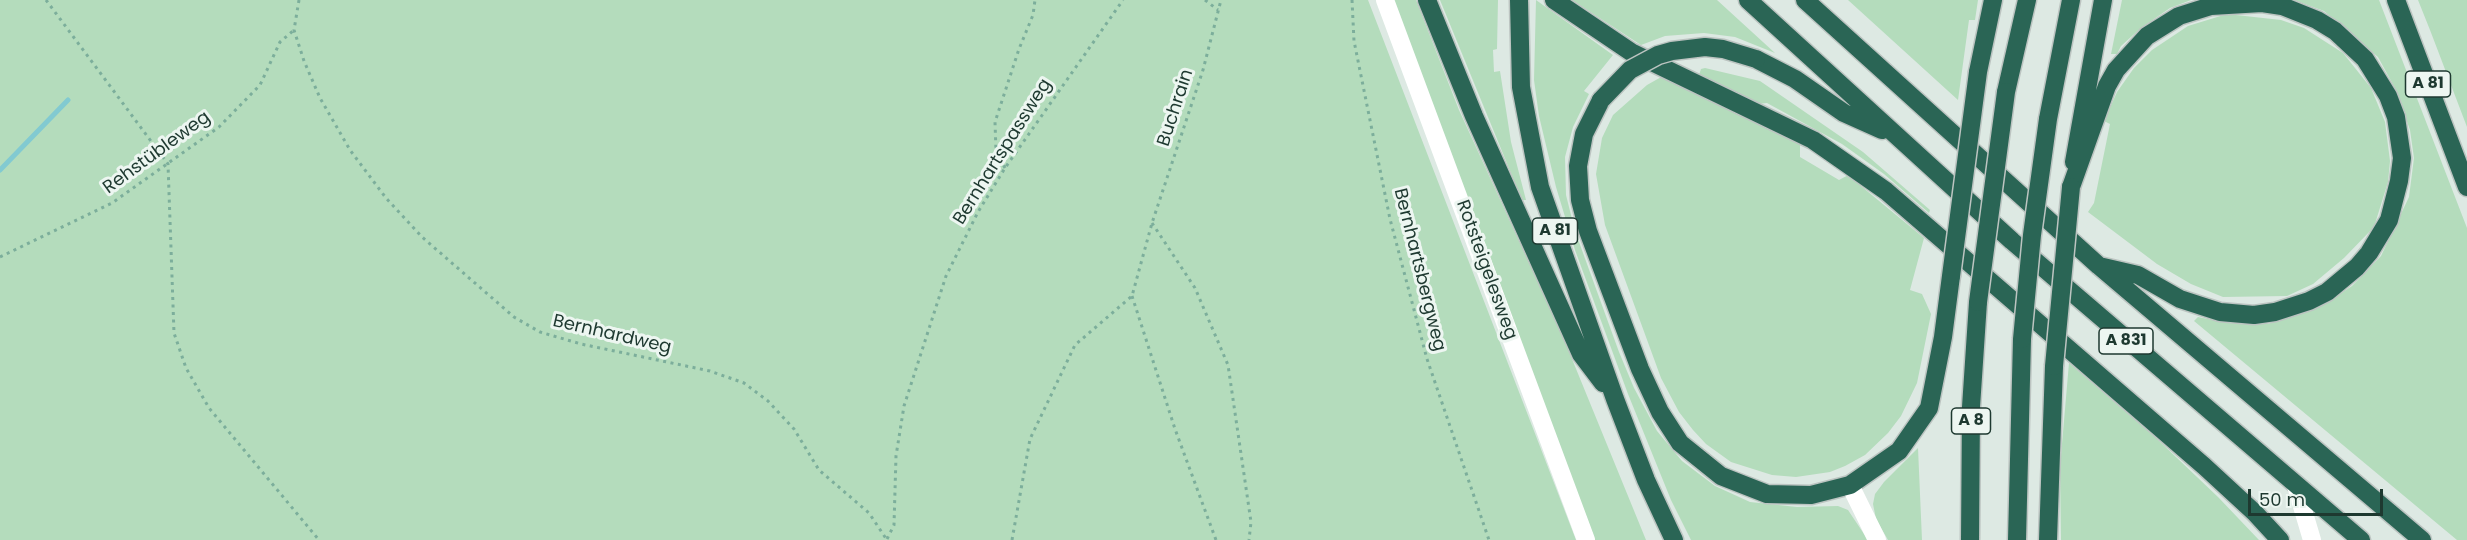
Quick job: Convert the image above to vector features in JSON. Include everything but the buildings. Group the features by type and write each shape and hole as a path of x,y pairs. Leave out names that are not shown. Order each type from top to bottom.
{"highway":[{"path":"1427,0 1461,86 1581,354 1616,399"},
{"name":"A 81","path":"1519,0 1519,57 1525,119 1540,187 1646,480 1674,540"},
{"path":"1554,0 1631,52 1813,140 1886,191 2204,466 2255,513 2280,540"},
{"name":"A 831","path":"1748,0 1895,136 2077,298 2361,540"},
{"name":"A 831","path":"1805,0 1822,9 2099,266 2422,540"},
{"path":"1895,136 1844,113 1796,79 1756,59 1737,52 1705,47 1665,53 1630,70 1601,100 1589,119 1578,166 1580,200 1592,240 1640,369 1660,412 1680,443 1721,476 1767,494 1811,495 1850,485 1899,451 1929,408 1943,337 1978,72 1993,0"},
{"name":"A 8","path":"1970,540 1971,407 1978,302 2006,92 2027,0"},
{"path":"2017,540 2022,339 2032,235 2049,119 2071,0"},
{"path":"2048,540 2054,366 2071,187 2084,138 2103,0"},
{"name":"A 81","path":"2396,0 2467,187"},
{"path":"2084,138 2111,78 2130,52 2147,36 2193,10 2229,3 2262,3 2282,6 2318,20 2335,31 2365,59 2388,96 2400,138 2402,158 2395,203 2389,219 2369,253 2327,292 2293,307 2254,315 2210,310 2180,299 2138,275 2099,266"}],"lane":[{"name":"Rotsteigelesweg","path":"1385,0 1586,540"},
{"path":"1850,485 1877,540"},
{"path":"2296,486 2312,540"}],"path":[{"path":"46,0 168,164 174,333 186,368 209,408 319,540"},
{"name":"Bernhardweg","path":"299,0 294,30 320,98 350,150 386,198 422,237 514,317 540,332 581,344 710,371 744,383 768,401 794,429 819,470 868,513 887,540"},
{"path":"1005,168 996,151 995,122 1019,49 1033,15 1035,0"},
{"name":"Bernhartspassweg","path":"887,540 894,525 899,436 915,366 946,276 978,212 1005,168 1123,0"},
{"path":"1205,0 1218,10"},
{"name":"Buchrain","path":"1132,296 1152,223 1203,70 1221,0"},
{"name":"Bernhartsbergweg","path":"1352,0 1354,41 1390,219 1427,359 1489,540"},
{"name":"Rehstübleweg","path":"0,257 112,203 219,127 260,85 280,42 294,30"},
{"path":"1152,223 1195,288 1227,365 1251,522 1249,540"},
{"path":"1012,540 1030,439 1075,345 1132,296 1175,429 1216,540"}],"green space":[{"path":"0,0 1368,0 1576,540 0,540"},
{"path":"1392,0 1416,0 1459,110 1563,337 1646,540 1595,540"},
{"path":"1440,0 1498,0 1497,49 1493,50 1494,72 1500,71 1511,142 1526,200 1522,200"},
{"path":"1536,0 1613,55 1584,91 1589,94 1573,127 1565,157 1566,195 1575,231 1619,352 1634,388 1657,431 1682,461 1715,486 1750,502 1797,507 1838,506 1848,510 1868,540 1691,540 1671,500 1628,394 1575,250 1556,187 1539,116 1534,80"},
{"path":"1572,0 1717,0 1775,53 1735,37 1704,33 1665,36 1641,45"},
{"path":"1848,0 1978,0 1975,20 1969,20 1958,100"},
{"path":"2122,0 2191,0 2170,8 2141,28 2121,46 2117,54 2111,54"},
{"path":"2294,0 2379,0 2467,228 2467,540 2457,540 2194,321 2198,317 2228,323 2268,324 2326,303 2352,286 2381,256 2409,197 2414,158 2410,130 2396,90 2378,57 2324,11"},
{"path":"2418,0 2467,0 2467,127 2430,30"},
{"path":"2227,14 2281,20 2304,28 2343,53 2371,88 2385,122 2390,161 2388,182 2374,227 2344,258 2313,284 2287,296 2223,297 2191,284 2157,264 2088,212 2094,203 2110,124 2104,121 2117,92 2134,68 2152,50 2188,26"},
{"path":"1701,69 1760,81 1863,152 1930,210 1929,213 1884,174 1842,144 1767,103 1757,104 1698,78"},
{"path":"1663,76 1800,142 1800,157 1839,180 1852,173 1864,182 1861,186 1924,238 1910,290 1922,294 1931,314 1917,383 1901,416 1888,433 1865,455 1845,466 1830,472 1796,477 1772,475 1731,462 1706,444 1693,430 1679,412 1661,378 1605,225 1596,174 1602,138 1613,115 1647,85"},
{"path":"2069,363 2156,438 2259,540 2061,540 2060,467"},
{"path":"1918,448 1922,540 1888,540 1876,519 1873,504 1875,494"}],"waterway":[{"path":"0,170 68,100"}]}
